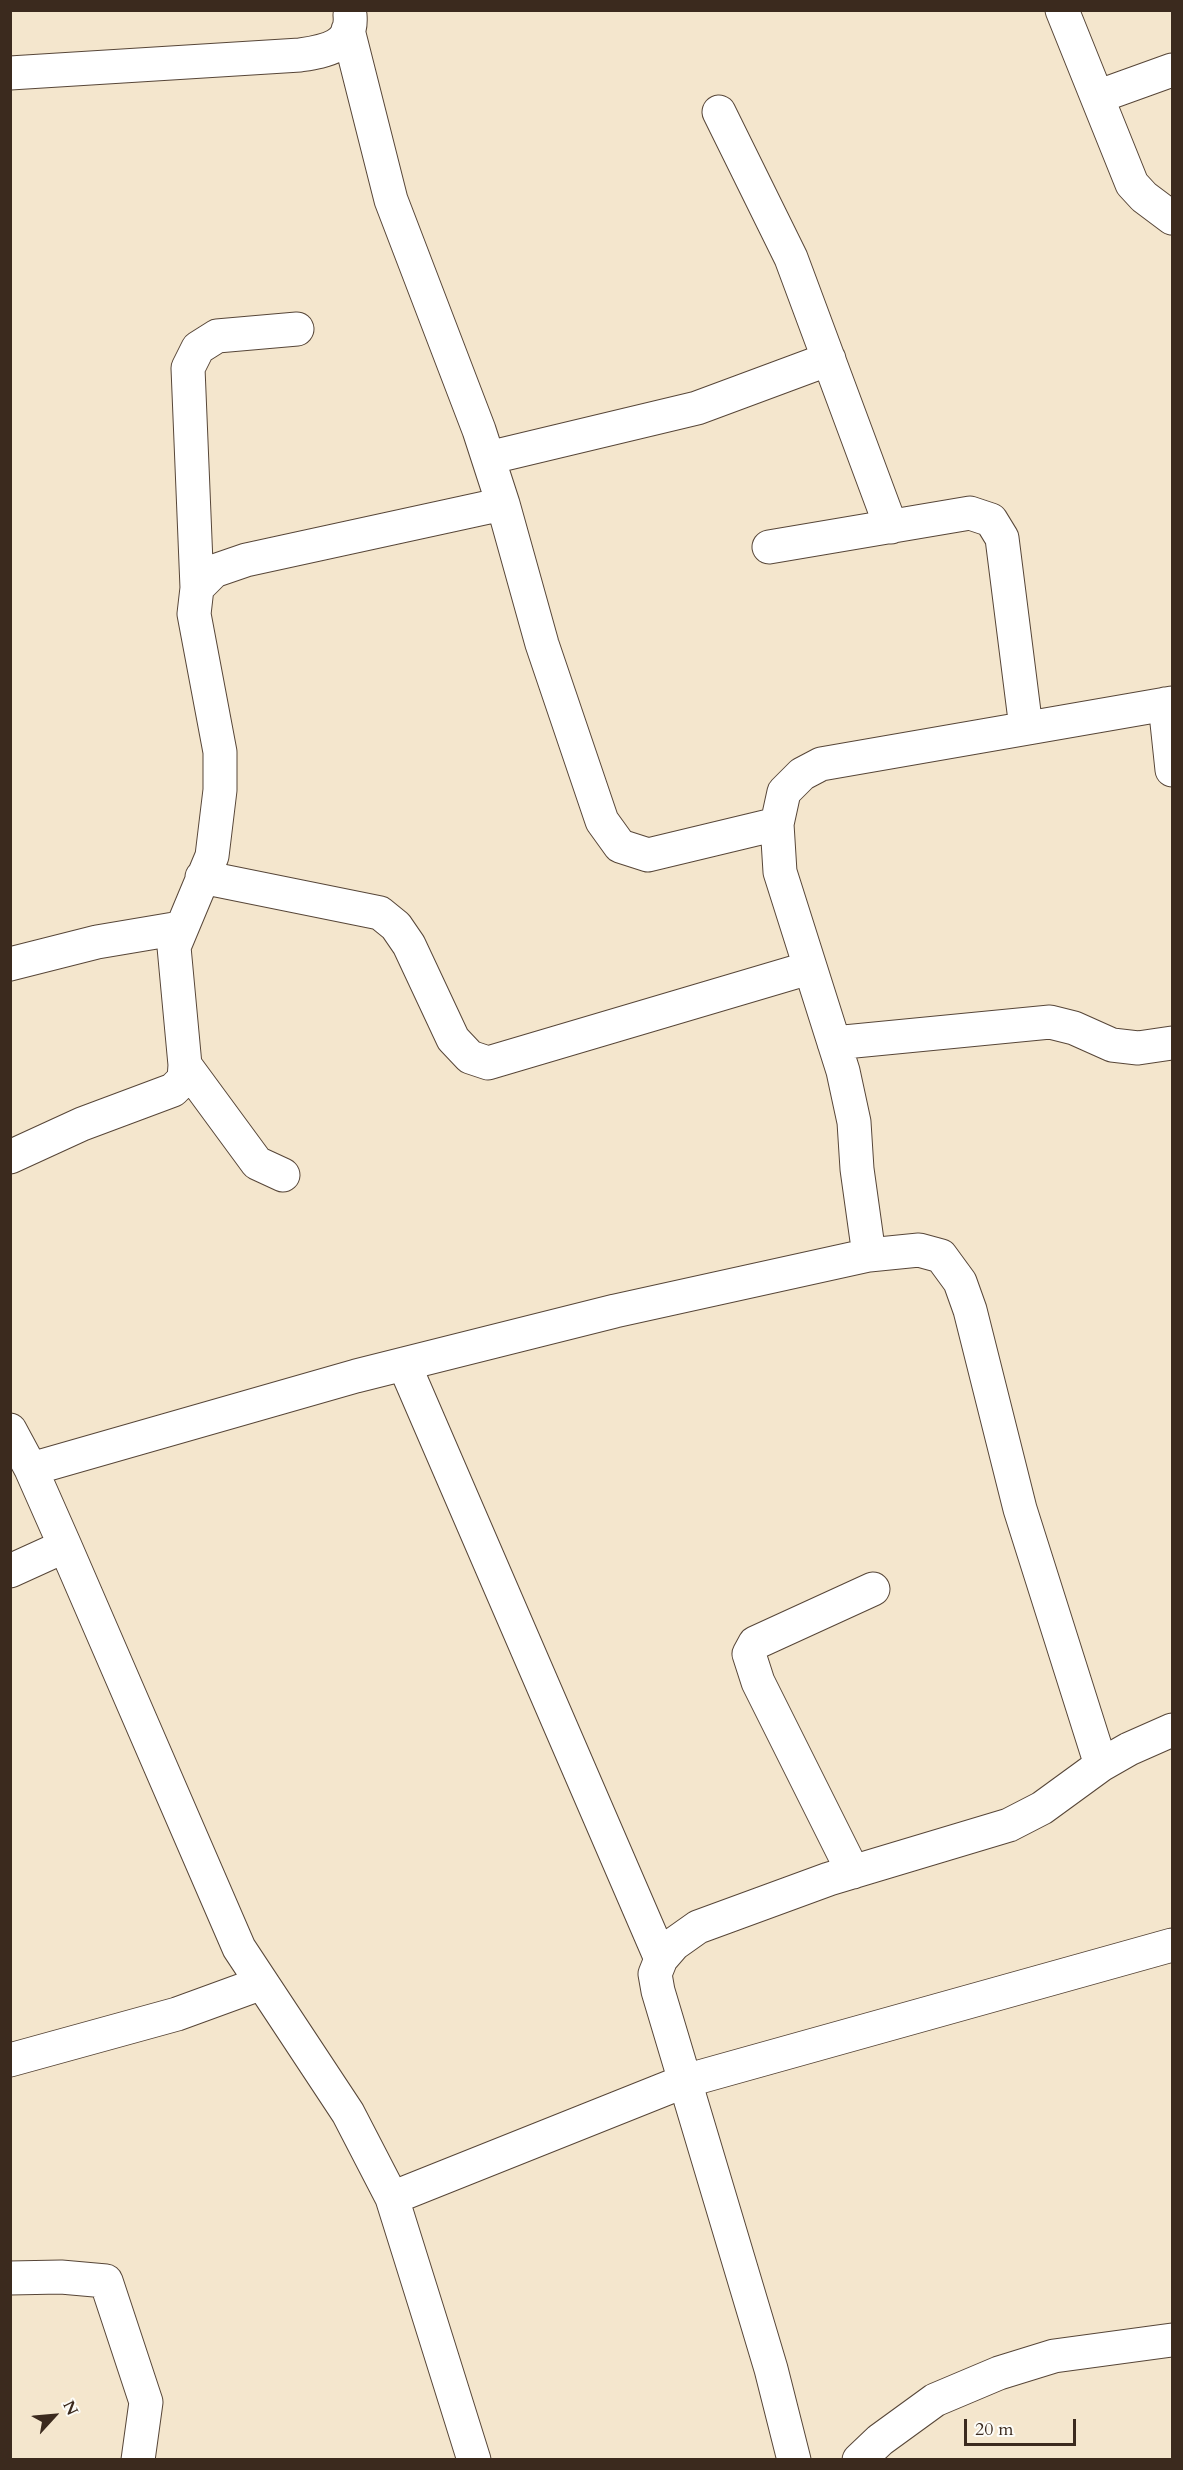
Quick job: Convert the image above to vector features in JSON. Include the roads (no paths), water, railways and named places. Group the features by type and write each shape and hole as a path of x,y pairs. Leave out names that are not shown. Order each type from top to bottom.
{"street":[{"path":"1062,10 1132,184 1144,197 1173,218"},
{"path":"10,73 300,55 329,50 344,38 349,20"},
{"path":"349,20 392,200 488,458 542,644 602,821 620,846 648,855 777,824"},
{"path":"1097,96 1173,70"},
{"path":"719,112 790,258 891,527"},
{"path":"10,1156 82,1124 174,1090 184,1079 185,1065 174,947 212,856 220,790 220,752 194,614 197,588 188,368 198,348 218,336 297,329"},
{"path":"488,458 697,408 829,359"},
{"path":"197,588 214,571 246,560 503,504"},
{"path":"769,548 970,513 991,520 1002,538 1026,728"},
{"path":"868,1255 856,1169 854,1122 834,1043 780,872 777,824 784,792 802,774 821,764 1169,703 1173,770"},
{"path":"202,877 380,913 396,926 409,945 453,1040 470,1057 488,1063 809,968"},
{"path":"10,964 97,942 180,928"},
{"path":"834,1043 1050,1022 1074,1028 1112,1045 1138,1048 1173,1043"},
{"path":"185,1065 257,1163 283,1175"},
{"path":"31,1469 404,1364 615,1311 868,1255 919,1250 941,1256 960,1282 970,1310 1020,1509 1101,1765"},
{"path":"404,1364 662,1959"},
{"path":"10,1430 31,1469 239,1948 348,2113 392,2198 474,2460"},
{"path":"10,1571 65,1546"},
{"path":"853,1872 758,1682 749,1654 755,1643 873,1588"},
{"path":"794,2460 771,2369 658,1991 655,1974 662,1959 674,1944 698,1927 853,1872 1009,1825 1042,1808 1101,1765 1129,1749 1173,1730"},
{"path":"392,2198 684,2081 1173,1946"},
{"path":"10,2060 177,2014 262,1983"},
{"path":"10,2278 61,2277 106,2281 146,2402 138,2460"},
{"path":"859,2460 880,2440 935,2400 999,2373 1054,2356 1173,2340"}]}
